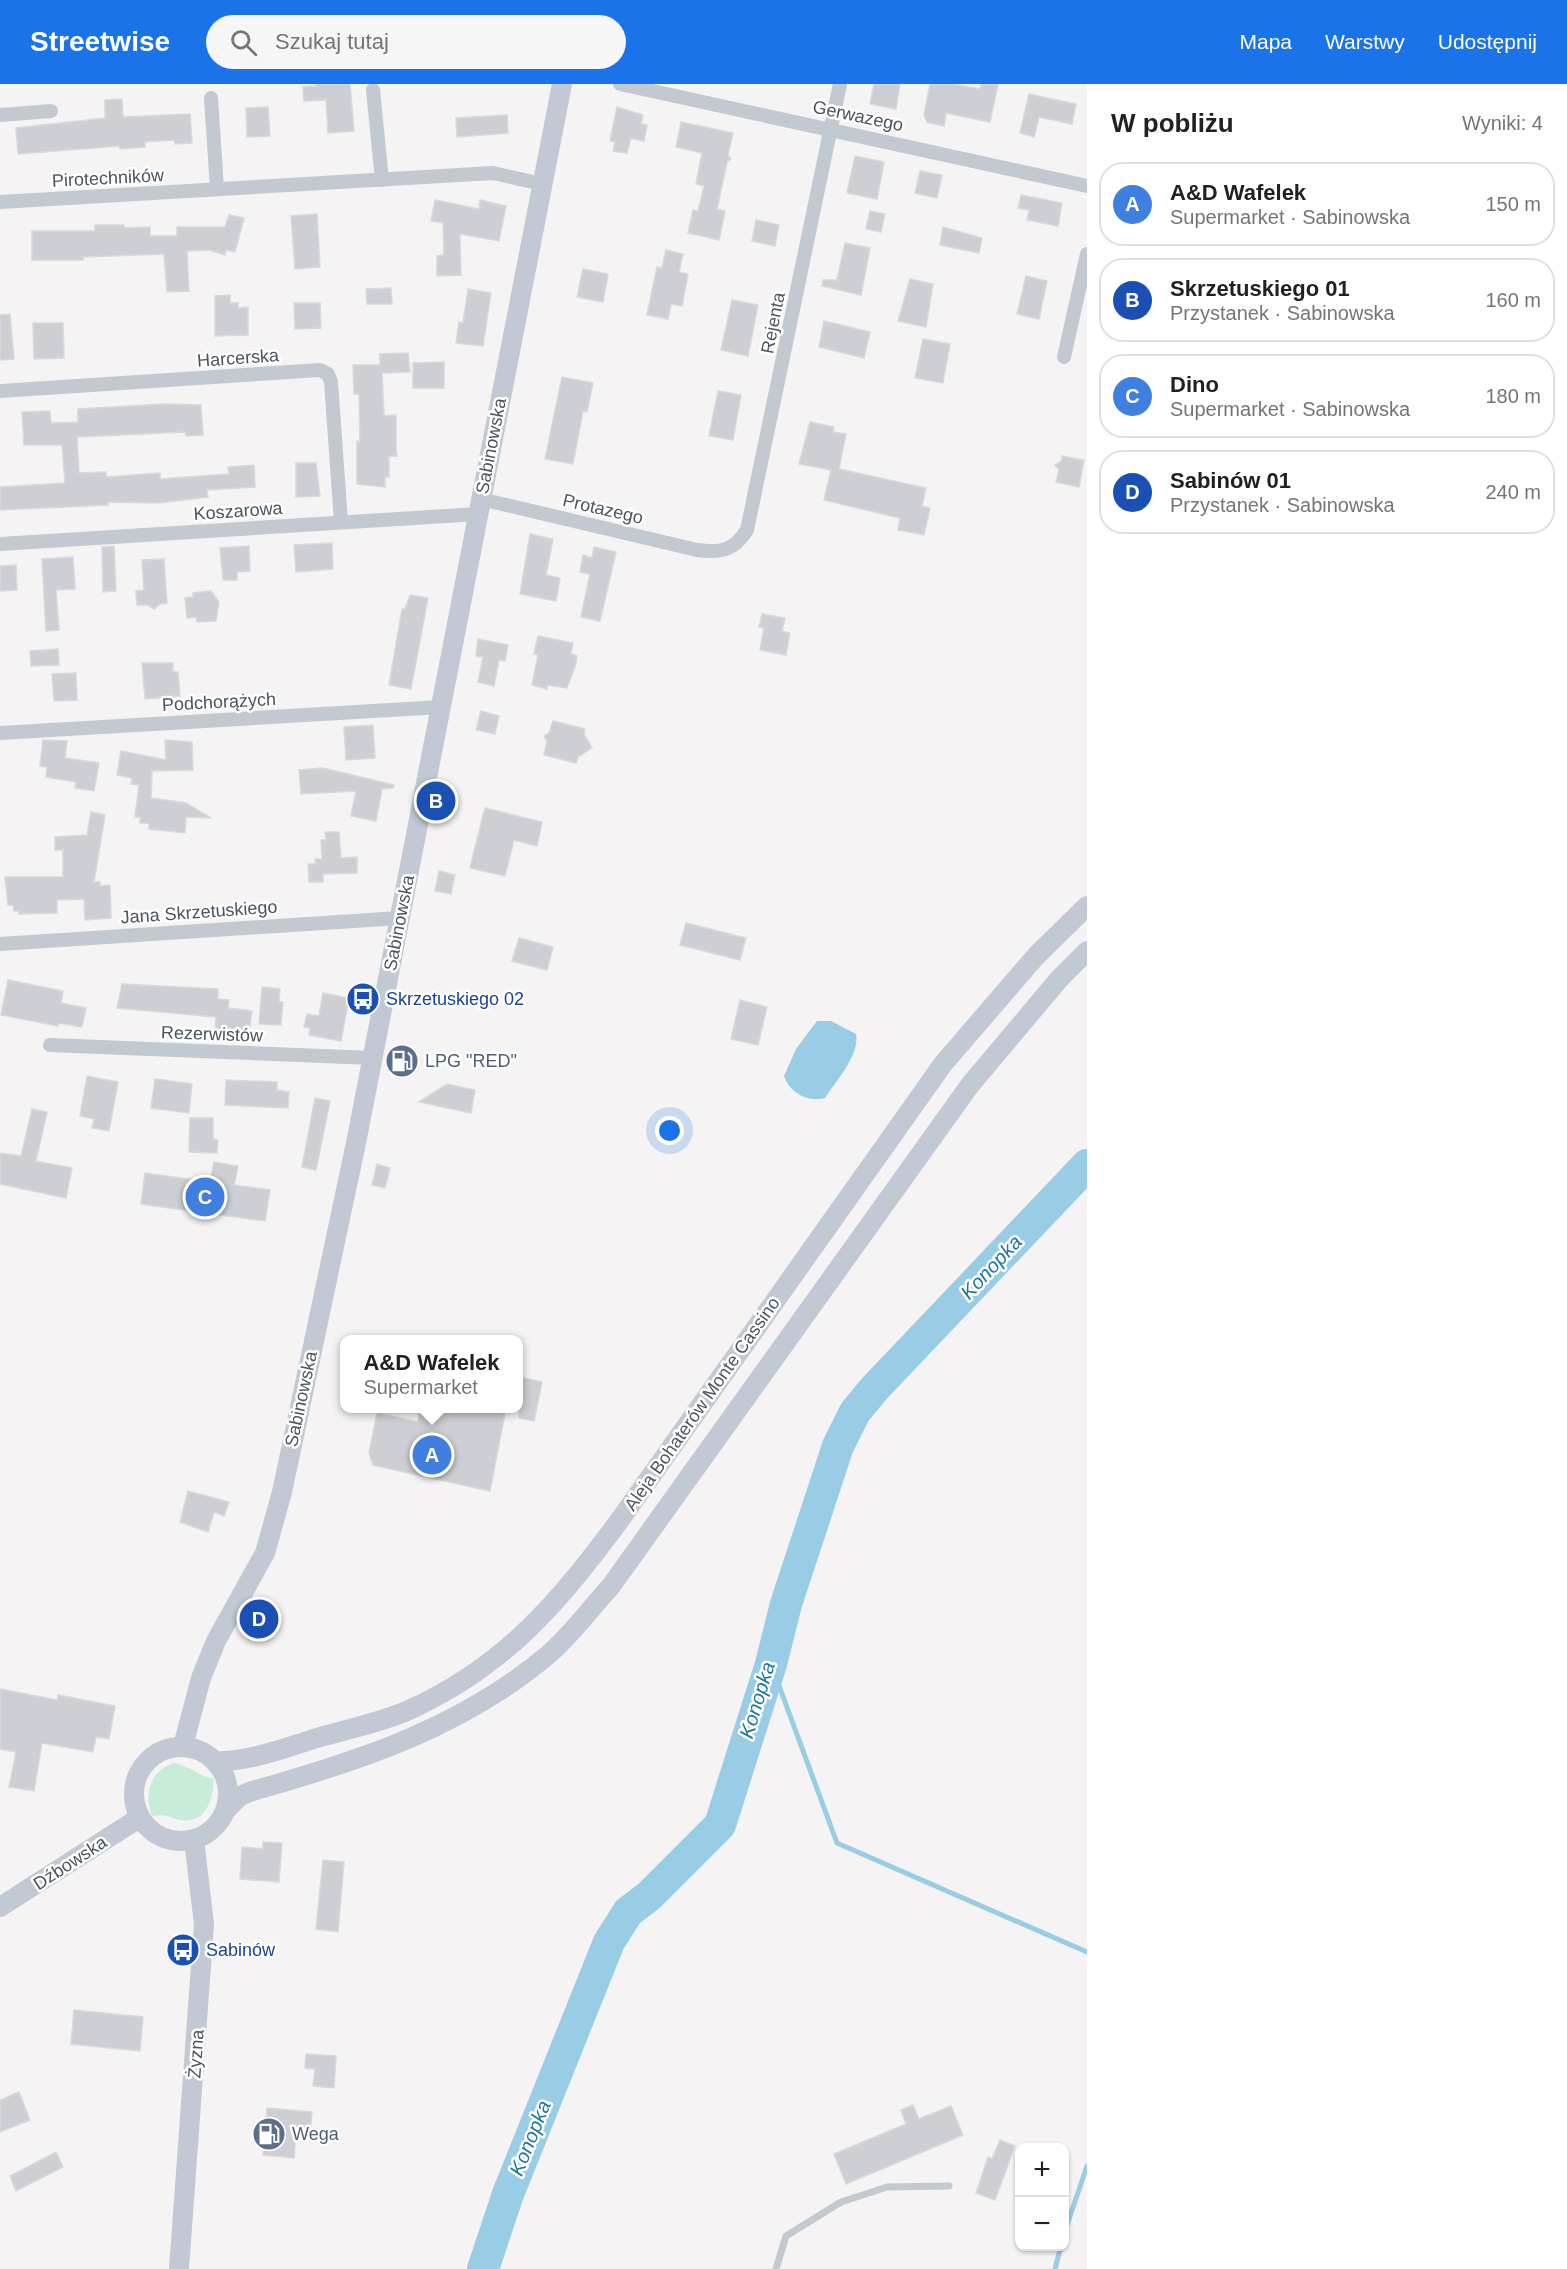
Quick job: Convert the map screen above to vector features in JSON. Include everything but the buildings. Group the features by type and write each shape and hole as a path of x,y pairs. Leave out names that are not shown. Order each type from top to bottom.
{"main road":[{"name":"Sabinowska","path":"183,1746 201,1678 216,1641 252,1578 268,1543 282,1492 400,918 562,84"},
{"name":"Aleja Bohaterów Monte Cassino","path":"215,1761 226,1762 285,1747 407,1711 488,1665 520,1640 572,1584 622,1517 943,1064 1036,956 1087,906"},
{"name":"Aleja Bohaterów Monte Cassino","path":"226,1810 240,1796 252,1791 363,1758 418,1737 461,1716 505,1689 552,1652 611,1586 969,1085 1060,978 1087,951"},
{"path":"183,1746 206,1754 215,1761 227,1784 226,1810 218,1823 208,1833 194,1840 178,1842 163,1838 149,1830 139,1818 134,1804 133,1789 140,1769 155,1753 183,1746"},
{"name":"Dźbowska","path":"0,1907 139,1818"},
{"name":"Żyzna","path":"179,2269 204,1924 194,1840"}],"street":[{"name":"Gerwazego","path":"620,84 1087,186"},
{"name":"Rejenta","path":"718,553 732,548 747,530 840,84"},
{"path":"374,90 382,180"},
{"path":"211,98 217,189"},
{"path":"0,115 51,111"},
{"name":"Pirotechników","path":"0,202 493,173 542,184"},
{"path":"1064,357 1087,254"},
{"name":"Harcerska","path":"0,390 320,370 328,374 331,382 336,482 341,522"},
{"name":"Protazego","path":"480,506 718,553"},
{"name":"Koszarowa","path":"0,544 341,522 480,506"},
{"name":"Podchorążych","path":"0,733 441,707"},
{"name":"Jana Skrzetuskiego","path":"0,944 400,918"},
{"name":"Rezerwistów","path":"50,1045 372,1058"}],"lane":[{"path":"776,2269 786,2236 841,2202 887,2187 949,2186"}],"green space":[{"path":"174,1763 214,1779 210,1802 196,1819 180,1820 152,1816 149,1800 151,1784 159,1772"}],"water":[{"path":"817,1021 831,1021 856,1034 856,1042 851,1059 825,1098 812,1099 800,1095 790,1087 784,1076 796,1049"}],"waterway":[{"name":"Konopka","path":"483,2269 508,2194 609,1942 628,1912 649,1896 720,1825 771,1664 786,1604 838,1446 855,1412 874,1389 1087,1165"},
{"path":"771,1664 837,1843 1087,1952"},
{"path":"1069,2219 1087,2166"},
{"path":"1055,2269 1060,2251"}],"place":[{"name":"Skrzetuskiego 01","path":"436,801"},
{"name":"Skrzetuskiego 02","path":"363,999"},
{"name":"LPG \"RED\"","path":"402,1061"},
{"name":"Dino","path":"205,1197"},
{"name":"A&D Wafelek","path":"432,1455"},
{"name":"Sabinów 01","path":"259,1619"},
{"name":"Sabinów","path":"183,1950"},
{"name":"Wega","path":"269,2134"}]}
